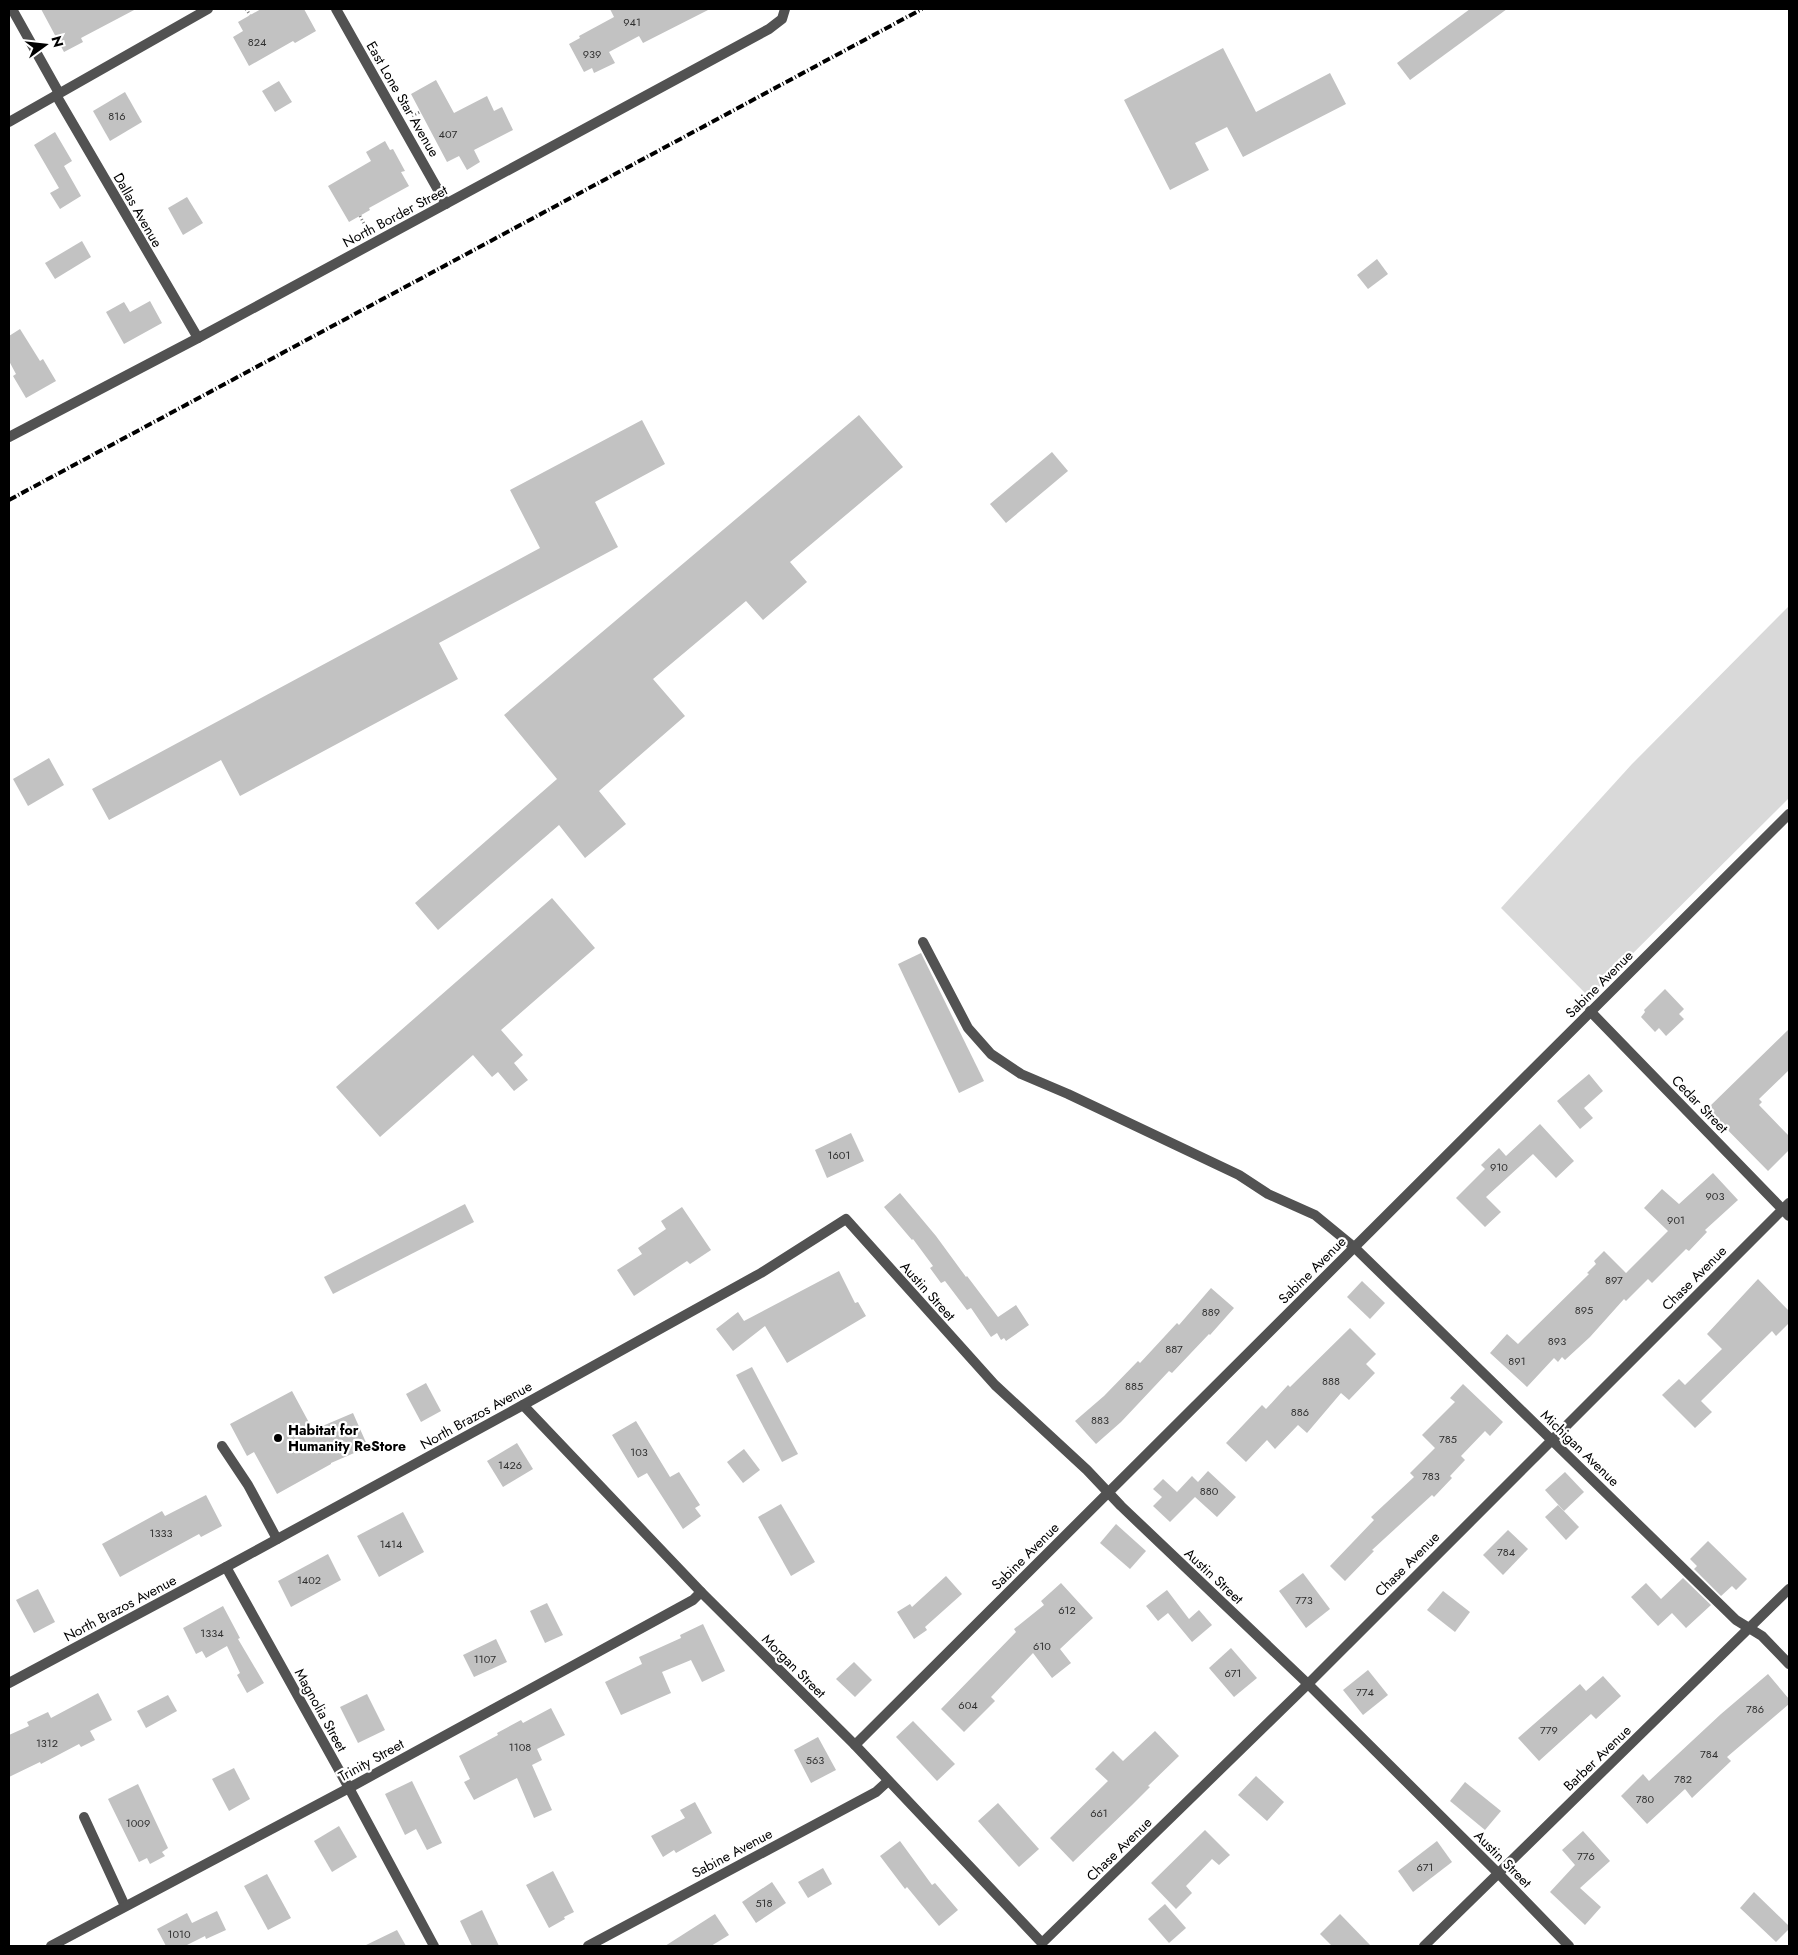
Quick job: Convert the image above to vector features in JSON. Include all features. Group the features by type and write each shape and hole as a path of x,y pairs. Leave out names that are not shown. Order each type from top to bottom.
{"street":[{"name":"Dallas Avenue","path":"12,9 58,94 198,338"},
{"path":"9,122 208,9"},
{"name":"East Lone Star Avenue","path":"336,9 446,204"},
{"name":"North Border Street","path":"9,437 198,338 769,28 782,19 785,9"},
{"name":"Sabine Avenue","path":"855,1746 1789,814"},
{"name":"Michigan Avenue","path":"923,942 968,1028 990,1054 1021,1074 1238,1175 1268,1194 1315,1216 1354,1247 1736,1620 1762,1636 1789,1664"},
{"name":"Cedar Street","path":"1590,1011 1787,1209"},
{"name":"Chase Avenue","path":"1043,1945 1308,1684 1551,1439 1787,1209"},
{"name":"North Brazos Avenue","path":"9,1683 523,1405 761,1273 846,1219"},
{"name":"Austin Street","path":"846,1219 995,1385 1308,1684 1569,1946"},
{"name":"Morgan Street","path":"523,1405 701,1592 855,1746 1043,1945"},
{"path":"222,1446 248,1485 277,1539"},
{"name":"Magnolia Street","path":"226,1567 349,1788 434,1946"},
{"name":"Barber Avenue","path":"1424,1946 1789,1588"},
{"name":"Trinity Street","path":"51,1946 349,1788 693,1600 701,1592"},
{"name":"Sabine Avenue","path":"588,1946 876,1792 888,1781"},
{"path":"84,1817 125,1906"}],"path":[{"path":"246,9 250,15"}],"shaded area":[{"path":"1789,606 1789,798 1589,997 1501,908 1632,764"}],"building":[{"path":"41,9 136,9 81,38 83,42 64,52"},
{"path":"261,9 304,9 316,31 295,43 293,41 249,66 233,37 243,31 238,22"},
{"path":"610,9 710,9 643,43 639,36 609,52 615,63 594,73 592,68 584,72 569,44 580,38 579,36 614,17"},
{"path":"1470,9 1507,9 1410,80 1397,63"},
{"path":"1223,48 1256,112 1330,73 1346,104 1243,157 1227,127 1195,143 1209,170 1170,190 1124,100"},
{"path":"436,80 454,113 487,96 494,111 502,107 513,130 474,150 480,162 467,170 459,156 447,162 411,94"},
{"path":"279,81 292,102 275,112 262,91"},
{"path":"125,92 142,122 110,141 93,111"},
{"path":"55,132 72,161 64,166 81,196 60,209 50,193 59,188 34,145"},
{"path":"385,141 390,150 393,149 405,171 401,172 409,186 369,208 370,210 349,222 328,186 371,161 366,152"},
{"path":"187,197 203,223 183,235 168,208"},
{"path":"82,241 91,257 55,279 45,263"},
{"path":"1377,259 1388,274 1368,289 1357,275"},
{"path":"150,301 162,323 124,344 106,312 124,302 130,312"},
{"path":"20,329 40,361 43,359 56,381 26,398 13,376 16,374 9,361 9,336"},
{"path":"859,415 903,467 790,562 807,582 763,620 746,601 653,679 685,716 599,791 626,824 585,858 559,825 438,930 415,903 557,779 504,715"},
{"path":"642,420 665,464 595,502 618,547 439,643 458,679 240,796 221,760 109,820 92,789 540,548 510,490"},
{"path":"1052,452 1068,471 1006,523 990,504"},
{"path":"49,758 64,785 28,806 13,779"},
{"path":"552,898 595,948 501,1030 523,1055 514,1063 528,1080 514,1091 498,1072 492,1077 473,1055 380,1137 336,1087"},
{"path":"921,953 984,1081 959,1093 898,964"},
{"path":"1665,989 1684,1009 1679,1014 1684,1019 1666,1036 1659,1028 1655,1032 1641,1017 1645,1012 1644,1010"},
{"path":"1789,1029 1789,1070 1759,1099 1762,1102 1759,1105 1789,1136 1789,1150 1768,1171 1707,1109"},
{"path":"1589,1074 1603,1091 1584,1108 1593,1118 1580,1129 1557,1101"},
{"path":"1540,1124 1574,1161 1556,1178 1533,1154 1486,1197 1501,1212 1485,1227 1456,1198 1485,1169 1481,1165 1499,1148 1506,1156"},
{"path":"851,1133 864,1161 827,1178 815,1150"},
{"path":"1713,1173 1738,1200 1705,1230 1707,1232 1689,1251 1686,1249 1652,1283 1648,1279 1626,1301 1624,1299 1590,1337 1565,1360 1562,1357 1558,1362 1554,1358 1527,1387 1490,1353 1507,1334 1518,1344 1589,1274 1587,1273 1596,1264 1594,1261 1604,1251 1626,1273 1668,1231 1644,1208 1662,1189 1679,1204"},
{"path":"900,1193 936,1236 998,1317 1016,1305 1029,1325 1006,1341 1004,1338 1001,1340 997,1333 991,1337 971,1308 967,1310 945,1281 941,1283 930,1268 933,1266 913,1239 884,1207"},
{"path":"465,1204 474,1222 333,1294 324,1277"},
{"path":"682,1207 711,1250 690,1264 687,1261 634,1296 617,1270 642,1254 638,1248 666,1229 661,1221"},
{"path":"839,1271 855,1303 858,1302 866,1316 787,1363 765,1326 733,1351 716,1329 738,1312 744,1321"},
{"path":"1758,1279 1789,1311 1789,1323 1776,1336 1772,1331 1701,1401 1712,1412 1695,1428 1662,1395 1679,1379 1685,1385 1722,1349 1707,1334"},
{"path":"1362,1281 1385,1303 1370,1319 1347,1297"},
{"path":"1211,1288 1234,1308 1172,1373 1169,1371 1121,1422 1096,1444 1075,1421 1104,1396 1138,1361 1140,1363 1177,1323 1179,1325"},
{"path":"1350,1328 1376,1354 1366,1364 1375,1373 1349,1400 1341,1393 1307,1433 1298,1425 1275,1449 1267,1440 1246,1462 1226,1443 1262,1405 1266,1409 1288,1385 1290,1387"},
{"path":"752,1367 798,1454 782,1462 736,1375"},
{"path":"426,1383 441,1411 421,1422 406,1394"},
{"path":"1463,1384 1503,1422 1490,1436 1485,1431 1461,1456 1465,1460 1450,1476 1452,1478 1434,1497 1432,1495 1372,1550 1374,1551 1345,1581 1330,1566 1374,1520 1371,1517 1414,1477 1410,1473 1435,1448 1422,1435 1455,1402 1450,1398"},
{"name":"Habitat for Humanity ReStore","path":"292,1391 313,1430 353,1413 368,1447 331,1463 277,1494 254,1452 247,1456 230,1424"},
{"path":"636,1421 670,1477 679,1472 700,1505 695,1508 701,1516 683,1529 647,1473 638,1478 612,1435"},
{"path":"517,1443 533,1469 503,1487 487,1461"},
{"path":"744,1449 760,1470 743,1483 727,1462"},
{"path":"1208,1471 1236,1497 1217,1517 1195,1497 1170,1522 1153,1506 1162,1497 1153,1489 1163,1479 1177,1492 1192,1476 1198,1482"},
{"path":"1565,1472 1584,1492 1564,1511 1545,1490"},
{"path":"206,1495 222,1526 201,1537 199,1534 120,1577 102,1544 162,1511 165,1516"},
{"path":"781,1504 815,1562 791,1576 758,1517"},
{"path":"1558,1505 1579,1527 1566,1540 1545,1517"},
{"path":"403,1512 424,1552 379,1577 357,1536"},
{"path":"1116,1524 1146,1551 1130,1569 1100,1543"},
{"path":"1508,1530 1528,1549 1503,1575 1483,1555"},
{"path":"1708,1541 1747,1579 1736,1590 1732,1586 1721,1596 1694,1569 1697,1566 1690,1559"},
{"path":"328,1554 341,1580 291,1607 278,1581"},
{"path":"1303,1573 1330,1609 1306,1628 1279,1591"},
{"path":"946,1576 962,1594 925,1627 927,1630 914,1639 897,1612 910,1604 912,1607"},
{"path":"1683,1578 1711,1605 1686,1628 1672,1613 1658,1626 1631,1597 1646,1583 1661,1599"},
{"path":"1061,1583 1093,1618 1060,1649 1071,1663 1052,1678 1033,1653 991,1697 995,1701 964,1732 941,1709 1016,1632 1014,1629 1044,1605 1041,1601"},
{"path":"38,1589 55,1622 34,1633 16,1600"},
{"path":"1167,1590 1189,1619 1199,1610 1212,1625 1192,1642 1168,1613 1158,1621 1146,1606"},
{"path":"1443,1591 1470,1612 1455,1632 1427,1610"},
{"path":"547,1603 563,1635 545,1643 530,1611"},
{"path":"223,1606 240,1638 238,1639 264,1683 247,1693 237,1675 240,1673 227,1646 206,1658 202,1651 196,1654 183,1628"},
{"path":"703,1624 725,1671 702,1682 691,1660 662,1672 671,1693 621,1715 605,1682 642,1664 639,1657 681,1638 680,1635"},
{"path":"496,1639 507,1662 474,1677 463,1655"},
{"path":"1231,1648 1257,1678 1234,1697 1209,1668"},
{"path":"854,1662 872,1680 855,1697 836,1679"},
{"path":"1368,1670 1388,1695 1363,1715 1343,1690"},
{"path":"1768,1674 1789,1699 1789,1704 1727,1757 1731,1761 1692,1798 1685,1789 1647,1824 1621,1796 1643,1774 1649,1781 1721,1714"},
{"path":"1603,1676 1621,1696 1596,1719 1591,1714 1539,1761 1518,1738 1580,1684 1586,1691"},
{"path":"98,1693 112,1720 90,1731 95,1740 81,1747 79,1744 41,1764 40,1762 9,1777 9,1735 29,1726 27,1722 48,1712 51,1718"},
{"path":"367,1694 385,1730 358,1743 340,1707"},
{"path":"168,1695 177,1711 146,1728 137,1711"},
{"path":"551,1708 565,1735 537,1749 542,1760 532,1765 552,1810 534,1818 517,1778 474,1800 464,1782 470,1779 459,1756 521,1720 523,1723"},
{"path":"913,1721 955,1764 937,1781 896,1737"},
{"path":"1155,1731 1179,1756 1073,1862 1050,1838 1108,1781 1095,1769 1113,1751 1123,1761"},
{"path":"818,1737 836,1770 811,1783 794,1750"},
{"path":"234,1768 250,1799 229,1811 212,1779"},
{"path":"1256,1776 1284,1802 1267,1821 1238,1795"},
{"path":"412,1781 442,1843 427,1850 416,1829 405,1835 385,1794"},
{"path":"1465,1782 1501,1811 1485,1830 1450,1801"},
{"path":"138,1784 168,1848 162,1852 165,1856 150,1864 147,1858 139,1862 108,1799"},
{"path":"695,1802 712,1833 676,1853 674,1850 663,1857 651,1836 685,1818 680,1810"},
{"path":"998,1803 1039,1849 1019,1867 978,1821"},
{"path":"339,1826 357,1857 332,1872 314,1841"},
{"path":"1205,1830 1230,1855 1219,1865 1212,1859 1186,1886 1192,1893 1176,1909 1151,1883"},
{"path":"1583,1831 1610,1861 1580,1888 1601,1907 1585,1925 1550,1892 1575,1865 1562,1850"},
{"path":"900,1841 932,1885 935,1883 958,1910 939,1926 907,1887 905,1889 880,1856"},
{"path":"1437,1841 1452,1862 1413,1892 1398,1871"},
{"path":"823,1868 832,1884 808,1898 798,1882"},
{"path":"553,1871 574,1912 549,1928 526,1885"},
{"path":"267,1874 291,1918 268,1930 244,1886"},
{"path":"772,1882 786,1903 756,1923 742,1902"},
{"path":"1754,1892 1789,1926 1789,1929 1776,1942 1740,1908"},
{"path":"1165,1904 1186,1928 1169,1943 1148,1919"},
{"path":"482,1910 499,1946 472,1946 460,1921"},
{"path":"217,1911 226,1930 206,1939 205,1936 185,1946 166,1946 157,1929 187,1913 192,1923"},
{"path":"715,1914 729,1935 711,1946 665,1946"},
{"path":"1340,1914 1371,1946 1332,1946 1320,1934"},
{"path":"397,1930 406,1946 364,1946"}],"railway":[{"path":"9,500 922,9"}],"place":[{"name":"Habitat for Humanity ReStore","path":"278,1438"}]}
